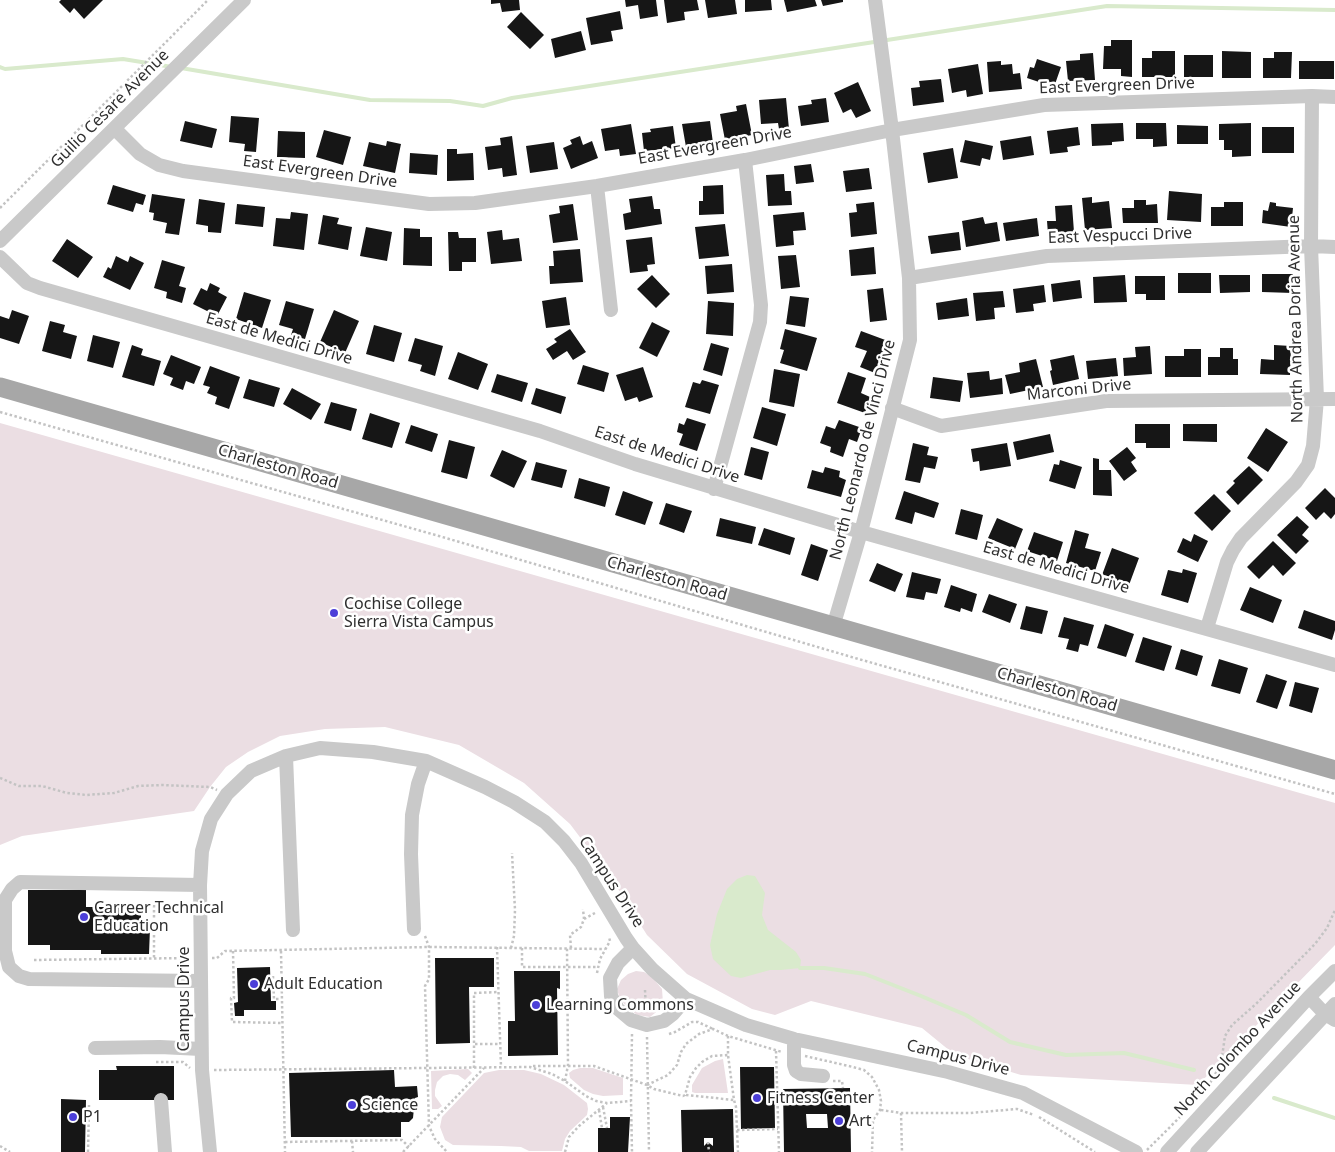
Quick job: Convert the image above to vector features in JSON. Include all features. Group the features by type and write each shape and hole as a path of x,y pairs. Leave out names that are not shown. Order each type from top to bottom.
{"main road":[{"name":"Charleston Road","path":"0,387 1335,770"}],"street":[{"name":"North Leonardo de Vinci Drive","path":"833,627 861,532 910,340 908,278 892,130 875,0"},
{"name":"Guilio Cesare Avenue","path":"0,241 115,129 238,2"},
{"name":"East Evergreen Drive","path":"115,129 140,154 160,165 183,171 429,204 476,203 597,186 745,160 892,130 1044,105 1312,96 1335,97"},
{"name":"North Andrea Doria Avenue","path":"1208,628 1227,562 1233,550 1241,538 1296,482 1308,465 1313,446 1317,399 1311,246 1312,96"},
{"path":"714,489 760,322 761,305 745,160"},
{"path":"597,186 611,310"},
{"name":"East Vespucci Drive","path":"908,278 1047,256 1311,246 1335,247"},
{"name":"East de Medici Drive","path":"0,257 27,283 40,288 540,431 714,489 861,532 1335,665"},
{"name":"Marconi Drive","path":"892,408 940,426 1106,401 1335,399"},
{"name":"Campus Drive","path":"210,1152 201,1049 200,885 202,851 211,819 227,794 251,771 286,756 320,748 373,752 426,761 514,802 545,822 582,863 633,948 686,999 746,1024 794,1039 940,1070 1023,1093 1136,1152"},
{"path":"286,756 293,930"},
{"path":"419,932 411,854 412,815 418,784 426,761"},
{"path":"200,885 20,882 12,889 5,900 4,951 9,967 20,976 29,979 201,981"},
{"path":"633,948 618,963 610,978 611,996 618,1009 631,1020 647,1025 664,1021 686,999"},
{"name":"North Colombo Avenue","path":"1167,1152 1335,971"},
{"path":"1196,1152 1332,1012 1309,998"},
{"path":"794,1039 794,1065 796,1071 801,1074 823,1076"},
{"path":"95,1048 160,1047 201,1049"},
{"path":"161,1100 165,1152"}],"path":[{"path":"0,208 208,0"},
{"path":"0,412 430,533 874,664 1335,794"},
{"path":"0,778 19,786 42,786 66,793 86,795 114,793 138,786 162,785 210,787 227,794"},
{"path":"511,948 514,936 515,910 512,853"},
{"path":"139,905 154,905 154,959"},
{"path":"571,948 570,935 582,927 584,919 583,909"},
{"path":"1188,1108 1210,1084 1217,1071 1222,1057 1225,1036 1232,1025 1256,1004 1315,944 1327,928 1335,910"},
{"path":"584,919 595,913 600,921"},
{"path":"597,974 605,949 610,942 605,929"},
{"path":"419,932 429,947 429,979 425,986 429,1126 435,1139 447,1152"},
{"path":"149,936 154,936"},
{"path":"34,960 217,958 225,951 429,947 605,949"},
{"path":"497,947 501,1067"},
{"path":"522,948 522,967 598,967"},
{"path":"565,1081 568,1065 567,948"},
{"path":"233,951 234,998 231,998 232,1022 282,1023"},
{"path":"280,951 285,1152"},
{"path":"273,976 274,999 281,999"},
{"path":"474,1068 474,992 499,992"},
{"path":"663,1035 675,1032 692,1022 698,1022 713,1028"},
{"path":"632,1152 632,1031 639,1033"},
{"path":"649,1152 647,1036 655,1036"},
{"path":"728,1036 728,1055 736,1107 738,1152"},
{"path":"475,1044 500,1044"},
{"path":"776,1051 779,1152"},
{"path":"685,1095 690,1077 696,1068 712,1056 728,1055"},
{"path":"156,1062 183,1062 192,1070 594,1066 674,1095 734,1100"},
{"path":"530,1066 552,1074 586,1096 607,1103 631,1101"},
{"path":"404,1152 484,1068"},
{"path":"565,1152 569,1137 607,1103"},
{"path":"88,1152 89,1105"},
{"path":"603,1106 607,1128"},
{"path":"880,1110 970,1113 1017,1109 1027,1111 1095,1152"},
{"path":"599,1110 602,1128"},
{"path":"902,1112 902,1152"},
{"path":"1145,1152 1182,1114"},
{"path":"737,1130 778,1129"},
{"path":"285,1142 402,1140 408,1147"},
{"path":"352,1141 353,1152"},
{"path":"708,1142 709,1152"},
{"path":"0,1146 10,1152"}],"shaded area":[{"path":"0,423 1335,803 1335,945 1198,1085 1021,1075 955,1055 922,1028 811,1001 775,1015 752,1009 687,974 647,935 613,881 570,824 524,783 459,745 385,727 325,729 280,736 248,752 226,767 194,811 22,836 0,845"},
{"path":"747,875 755,876 765,893 762,915 768,930 796,952 801,960 800,968 770,970 741,978 731,976 713,959 710,945 717,914 727,889 737,879"},
{"path":"636,971 644,972 652,977 662,989 663,1003 660,1009 650,1017 637,1015 625,1005 619,996 617,989 621,980 628,974"},
{"path":"723,1059 728,1093 692,1092 692,1085 702,1068"},
{"path":"580,1068 593,1068 623,1078 623,1095 603,1096 584,1090 570,1078 569,1073"},
{"path":"468,1069 472,1073 465,1080 458,1075 450,1074 443,1076 437,1082 435,1096 442,1106 438,1109 432,1109 431,1071"},
{"path":"499,1070 524,1070 541,1074 564,1085 587,1103 587,1115 570,1131 565,1139 562,1151 529,1151 521,1147 453,1145 445,1140 440,1127 442,1117 484,1073"}],"building":[{"path":"61,0 103,0 84,19 74,8 70,13 59,2"},
{"path":"491,0 519,0 520,10 502,12 500,3 491,4"},
{"path":"625,0 656,0 658,16 640,19 638,5 626,7"},
{"path":"664,0 697,0 699,10 684,12 685,20 667,23"},
{"path":"705,0 735,0 737,14 708,18"},
{"path":"745,0 771,0 772,10 745,12"},
{"path":"784,0 815,0 817,6 787,12"},
{"path":"821,0 843,0 843,2 823,6"},
{"path":"620,11 623,29 611,31 613,41 591,45 586,18"},
{"path":"521,12 544,35 530,49 507,27"},
{"path":"581,31 586,50 555,58 551,39"},
{"path":"1111,40 1132,40 1132,77 1121,76 1121,69 1103,69 1104,46 1111,46"},
{"path":"1152,51 1175,51 1175,77 1142,77 1142,58 1152,58"},
{"path":"1222,51 1251,52 1251,78 1222,78"},
{"path":"1274,52 1292,52 1291,78 1263,78 1263,58 1274,58"},
{"path":"1093,53 1095,80 1068,81 1066,61 1080,60 1080,54"},
{"path":"1184,55 1213,55 1213,77 1184,77"},
{"path":"1037,59 1061,67 1054,87 1027,78 1030,67 1034,68"},
{"path":"1001,61 1001,65 1012,64 1013,74 1020,73 1022,89 989,92 987,62"},
{"path":"1299,61 1334,61 1334,79 1299,79"},
{"path":"978,64 983,94 967,97 966,90 952,93 948,69"},
{"path":"941,79 944,102 913,106 911,88 920,87 919,81"},
{"path":"858,82 871,111 856,118 851,109 843,113 834,93"},
{"path":"786,98 789,129 779,129 778,123 761,124 759,100"},
{"path":"826,98 829,122 801,126 798,106 812,104 811,100"},
{"path":"746,104 752,135 725,140 720,114 737,111 736,106"},
{"path":"231,116 259,118 256,152 244,151 245,144 229,142"},
{"path":"185,121 217,129 212,148 180,141"},
{"path":"710,121 713,143 686,147 682,124"},
{"path":"1123,123 1124,141 1112,142 1112,145 1092,146 1091,124"},
{"path":"1136,123 1166,123 1167,146 1153,147 1153,139 1136,139"},
{"path":"1251,123 1251,156 1232,157 1232,150 1224,150 1224,140 1219,140 1219,124"},
{"path":"631,124 636,154 620,156 619,149 605,151 601,129"},
{"path":"1177,125 1208,126 1208,144 1177,144"},
{"path":"673,126 676,148 644,151 642,133 651,132 650,129"},
{"path":"1078,127 1080,145 1067,147 1068,152 1050,154 1047,131"},
{"path":"1262,127 1294,127 1294,153 1262,153"},
{"path":"324,130 351,137 343,165 316,157"},
{"path":"278,131 305,132 305,158 277,157"},
{"path":"512,136 517,175 503,177 502,168 488,170 485,147 501,145 500,138"},
{"path":"580,136 583,145 592,141 598,158 571,169 563,148 572,144 570,140"},
{"path":"1031,136 1034,155 1003,160 1000,141"},
{"path":"965,140 993,146 990,160 982,158 980,166 960,162"},
{"path":"387,141 401,144 395,173 363,166 369,142 386,146"},
{"path":"554,142 558,169 530,173 526,146"},
{"path":"953,148 958,178 928,183 923,153"},
{"path":"447,149 457,149 457,154 473,153 474,180 447,181"},
{"path":"410,153 438,155 437,175 409,173"},
{"path":"811,164 814,182 796,184 794,166"},
{"path":"869,168 872,189 846,192 843,171"},
{"path":"784,174 785,191 791,191 792,205 768,206 766,175"},
{"path":"113,185 146,195 143,205 136,203 133,212 107,204"},
{"path":"723,185 724,214 699,215 699,201 703,201 703,186"},
{"path":"1169,191 1202,194 1201,222 1167,220"},
{"path":"152,194 185,199 179,235 165,233 167,223 153,220 154,213 149,212"},
{"path":"652,196 654,209 660,209 662,224 625,230 623,214 631,212 629,199"},
{"path":"1092,197 1092,203 1109,201 1112,228 1085,230 1082,198"},
{"path":"199,199 225,203 221,233 208,232 208,226 196,224"},
{"path":"1134,200 1146,200 1146,205 1157,204 1158,223 1123,223 1122,208 1134,208"},
{"path":"874,202 877,234 851,237 849,213 857,212 856,204"},
{"path":"1224,202 1243,202 1243,226 1211,226 1211,207 1224,207"},
{"path":"1270,202 1276,203 1276,206 1293,208 1291,227 1262,223 1263,210 1268,211"},
{"path":"237,204 265,207 263,227 235,224"},
{"path":"573,204 578,240 553,243 549,215 560,213 559,206"},
{"path":"1072,205 1074,232 1048,234 1047,221 1056,221 1055,206"},
{"path":"291,212 308,214 304,250 273,246 276,218 290,219"},
{"path":"804,212 806,230 793,231 794,245 776,247 773,215"},
{"path":"323,215 339,218 337,224 352,227 348,250 318,244"},
{"path":"983,217 985,224 997,222 1000,241 966,247 962,221"},
{"path":"1037,218 1039,236 1006,241 1003,223"},
{"path":"725,224 729,256 699,259 695,227"},
{"path":"366,227 392,232 387,261 360,256"},
{"path":"404,228 420,229 420,237 432,237 432,266 403,265"},
{"path":"502,230 503,240 519,238 522,261 491,264 487,232"},
{"path":"448,232 458,232 459,238 476,238 476,262 462,262 462,271 449,271"},
{"path":"959,232 961,250 931,254 928,236"},
{"path":"652,237 655,264 647,265 648,271 630,273 626,240"},
{"path":"67,239 93,257 78,278 52,261"},
{"path":"874,247 876,274 851,276 849,250"},
{"path":"580,249 583,282 550,284 549,266 554,266 553,251"},
{"path":"796,255 800,287 781,289 778,256"},
{"path":"116,256 128,262 130,256 144,263 130,290 103,277 108,267 111,269"},
{"path":"162,260 185,267 179,286 186,288 182,303 166,298 167,292 154,288"},
{"path":"732,264 734,292 707,294 705,266"},
{"path":"1178,273 1211,273 1211,293 1178,293"},
{"path":"1262,274 1293,274 1293,293 1262,292"},
{"path":"652,275 670,294 656,308 637,289"},
{"path":"1125,275 1127,302 1094,303 1093,277"},
{"path":"1219,275 1250,275 1250,292 1220,293"},
{"path":"1135,276 1165,276 1165,300 1146,300 1146,294 1135,294"},
{"path":"1080,280 1082,298 1053,302 1051,284"},
{"path":"210,283 220,288 218,292 227,297 217,316 193,304 201,288 207,291"},
{"path":"1044,285 1046,302 1033,304 1034,311 1016,313 1013,289"},
{"path":"883,288 887,320 870,322 867,290"},
{"path":"1003,291 1005,307 994,308 995,319 976,321 973,293"},
{"path":"244,292 271,300 262,328 236,319"},
{"path":"790,296 809,298 805,327 786,324"},
{"path":"566,297 570,325 546,328 542,301"},
{"path":"967,298 969,316 938,320 936,303"},
{"path":"286,301 314,309 305,339 291,335 293,329 279,325"},
{"path":"708,301 734,303 733,336 706,334"},
{"path":"12,310 29,316 19,344 0,338 0,316 9,319"},
{"path":"334,310 359,321 345,353 320,342"},
{"path":"50,321 65,325 63,332 77,336 71,359 42,351"},
{"path":"652,322 670,331 657,357 639,348"},
{"path":"374,325 402,333 394,362 366,354"},
{"path":"570,329 586,352 573,360 567,351 553,360 546,349 557,342 554,339"},
{"path":"785,329 817,338 807,371 780,363 784,350 780,349"},
{"path":"861,331 888,341 875,373 860,367 867,351 855,347"},
{"path":"93,335 120,342 113,368 87,361"},
{"path":"415,338 443,346 435,376 420,371 422,365 408,361"},
{"path":"711,343 729,348 722,376 703,370"},
{"path":"132,345 143,349 141,355 161,361 154,386 122,377"},
{"path":"1274,345 1291,346 1290,375 1260,374 1261,359 1274,360"},
{"path":"1150,346 1152,374 1124,376 1123,358 1136,357 1135,347"},
{"path":"1220,348 1233,348 1233,359 1238,359 1238,375 1208,375 1208,357 1220,357"},
{"path":"1184,349 1201,349 1201,377 1165,377 1165,356 1184,356"},
{"path":"458,352 488,364 478,390 448,379"},
{"path":"171,355 201,367 194,384 186,381 183,390 170,385 173,378 163,374"},
{"path":"1074,355 1079,379 1053,385 1050,360"},
{"path":"1116,358 1118,376 1088,379 1086,361"},
{"path":"1036,359 1043,387 1010,394 1005,375 1020,372 1019,363"},
{"path":"583,365 609,373 604,392 577,384"},
{"path":"210,366 240,377 229,409 215,404 217,397 207,393 210,387 203,385"},
{"path":"643,367 653,397 639,402 637,397 625,401 616,375"},
{"path":"774,369 800,374 794,407 769,402"},
{"path":"989,371 990,380 1002,378 1003,394 970,398 967,373"},
{"path":"848,372 866,378 861,393 870,397 865,413 837,403"},
{"path":"497,374 528,383 522,402 491,392"},
{"path":"933,377 963,381 960,402 930,398"},
{"path":"249,379 280,388 274,407 243,398"},
{"path":"702,380 719,385 710,414 685,407 693,382 700,384"},
{"path":"292,388 321,404 311,420 283,404"},
{"path":"536,388 566,397 561,414 531,404"},
{"path":"331,402 357,409 351,431 324,423"},
{"path":"762,407 786,414 777,446 753,438"},
{"path":"370,413 400,423 392,448 362,439"},
{"path":"687,418 706,424 697,451 679,445 683,434 677,432 679,423 684,425"},
{"path":"839,420 862,428 857,442 849,439 843,457 830,452 831,447 820,443 826,426 835,429"},
{"path":"1135,424 1170,424 1170,448 1146,448 1146,443 1135,443"},
{"path":"1183,424 1217,424 1217,442 1183,441"},
{"path":"411,425 438,434 432,452 405,443"},
{"path":"1266,428 1288,442 1268,472 1247,458"},
{"path":"1050,434 1054,452 1017,460 1013,442"},
{"path":"449,440 475,447 467,479 441,472"},
{"path":"913,443 929,447 927,455 938,457 935,469 924,467 920,483 905,480"},
{"path":"1007,443 1011,466 980,471 979,461 973,462 971,449"},
{"path":"751,447 769,452 762,480 744,475"},
{"path":"1127,447 1136,458 1131,462 1137,471 1124,481 1109,461"},
{"path":"502,450 527,461 514,488 490,476"},
{"path":"1093,458 1099,459 1099,470 1111,470 1112,496 1093,495"},
{"path":"1060,460 1082,467 1075,489 1049,481 1054,464 1059,465"},
{"path":"536,462 567,470 562,488 531,480"},
{"path":"1249,466 1263,480 1238,505 1226,492 1235,483 1233,481"},
{"path":"825,467 840,471 839,477 846,480 841,497 807,488 812,470 823,473"},
{"path":"579,478 610,487 605,507 574,498"},
{"path":"1325,488 1335,498 1335,514 1331,519 1324,512 1316,520 1305,508"},
{"path":"623,491 653,502 645,525 615,515"},
{"path":"904,491 939,503 934,518 915,512 912,524 895,519"},
{"path":"1214,494 1231,511 1212,531 1194,513"},
{"path":"666,503 692,511 684,533 659,524"},
{"path":"961,509 983,515 977,540 955,534"},
{"path":"1297,516 1309,527 1302,535 1309,541 1296,554 1277,535"},
{"path":"720,518 756,527 752,544 716,536"},
{"path":"997,518 1023,529 1015,549 988,538"},
{"path":"764,528 795,538 790,555 758,545"},
{"path":"1075,530 1089,534 1085,548 1101,552 1095,571 1066,563"},
{"path":"1034,532 1063,542 1057,561 1027,551"},
{"path":"1194,534 1208,541 1198,562 1177,552 1183,538 1191,542"},
{"path":"1273,541 1296,563 1283,576 1273,565 1259,579 1247,567"},
{"path":"811,544 828,550 818,581 801,575"},
{"path":"1112,548 1139,558 1129,585 1102,575"},
{"path":"877,563 903,574 895,592 869,581"},
{"path":"1183,569 1197,573 1188,603 1161,595 1168,570 1182,573"},
{"path":"912,572 941,579 937,594 926,592 924,600 906,597"},
{"path":"951,585 977,594 972,612 961,608 960,612 944,607"},
{"path":"1250,587 1282,600 1273,623 1240,610"},
{"path":"989,594 1017,604 1010,623 982,612"},
{"path":"1026,606 1048,611 1042,634 1020,629"},
{"path":"1304,610 1335,621 1332,640 1298,628"},
{"path":"1064,617 1094,625 1088,646 1080,644 1078,652 1066,649 1069,639 1058,637"},
{"path":"1105,624 1134,634 1126,657 1097,648"},
{"path":"1143,637 1172,646 1164,671 1135,662"},
{"path":"1181,649 1203,656 1197,676 1175,669"},
{"path":"1219,659 1248,668 1240,694 1211,686"},
{"path":"1266,674 1287,681 1277,709 1256,702"},
{"path":"1295,682 1319,688 1312,713 1289,706"},
{"name":"Carreer Technical Education","path":"28,890 86,890 86,907 141,907 141,927 150,928 149,954 101,954 101,950 50,950 50,945 28,945"},
{"path":"435,958 494,958 494,987 469,987 470,1043 436,1044"},
{"name":"Adult Education","path":"270,967 271,1001 276,1001 276,1010 244,1010 244,1016 235,1016 234,1003 238,1002 237,968"},
{"name":"Learning Commons","path":"514,971 560,971 560,989 557,988 558,1055 508,1056 508,1021 515,1021"},
{"path":"116,1066 174,1066 174,1100 99,1100 99,1070 117,1070"},
{"name":"Fitness Center","path":"740,1067 774,1067 775,1128 741,1129"},
{"name":"Science","path":"394,1070 395,1087 417,1086 418,1097 415,1098 413,1118 409,1122 401,1122 401,1137 291,1137 289,1073"},
{"name":"Art","path":"850,1088 851,1152 784,1152 783,1089","holes":["806,1114 827,1114 828,1128 807,1128"]},
{"name":"P1","path":"61,1099 86,1100 85,1152 61,1152"},
{"path":"733,1109 734,1152 682,1152 681,1110","holes":["704,1138 713,1138 713,1146 708,1142 704,1146"]},
{"path":"610,1117 630,1117 628,1152 598,1152 598,1128 610,1128"}],"waterway":[{"path":"181,68 370,100 450,101 483,106 512,98 1107,6 1335,10"},
{"path":"0,67 5,69 123,59 172,67"},
{"path":"800,968 824,968 865,974 966,1015 1010,1042 1066,1055 1124,1053 1194,1070"},
{"path":"1274,1098 1335,1118"}],"place":[{"name":"Cochise College Sierra Vista Campus","path":"334,613"},
{"name":"Carreer Technical Education","path":"84,917"},
{"name":"Adult Education","path":"254,984"},
{"name":"Learning Commons","path":"536,1005"},
{"name":"Fitness Center","path":"757,1098"},
{"name":"Science","path":"352,1105"},
{"name":"P1","path":"73,1117"},
{"name":"Art","path":"839,1121"}]}
